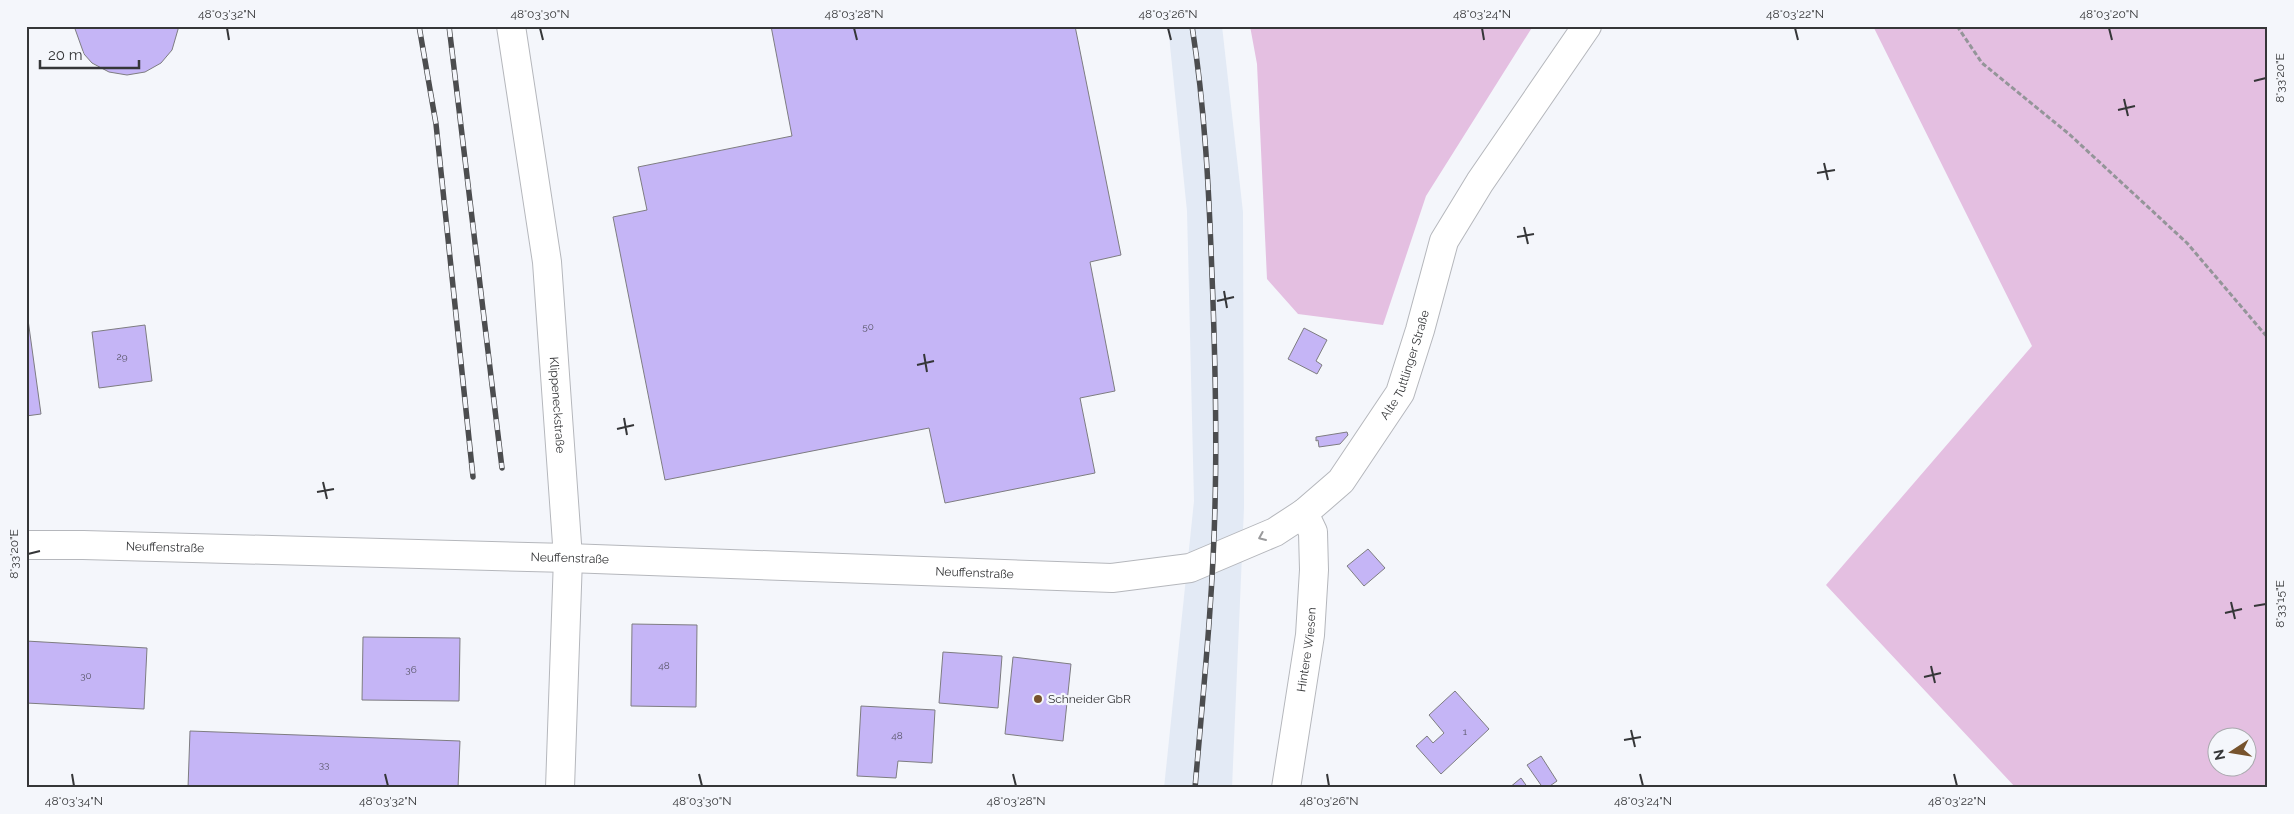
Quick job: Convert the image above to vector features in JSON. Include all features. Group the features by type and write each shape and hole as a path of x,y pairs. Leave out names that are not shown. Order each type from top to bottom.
{"street":[{"name":"Klippeneckstraße","path":"511,26 547,262 568,558 560,788"},
{"name":"Alte Tuttlinger Straße","path":"1112,578 1190,568 1275,532 1304,513 1341,481 1400,392 1420,330 1444,241 1480,182 1587,26"},
{"name":"Hintere Wiesen","path":"1286,788 1310,635 1314,570 1313,532 1304,513"},
{"name":"Neuffenstraße","path":"26,545 568,558 1112,578"}],"path":[{"path":"1957,26 1982,63 2069,134 2187,243 2268,338"}],"shaded area":[{"path":"1168,26 1222,26 1243,212 1244,508 1232,788 1164,788 1194,501 1187,211"},
{"path":"1250,26 1533,26 1426,196 1383,325 1298,314 1267,279 1257,64"},
{"path":"1873,26 2268,26 2268,788 2016,788 1826,585 2032,346"}],"building":[{"path":"74,26 179,26 172,50 161,63 145,72 127,75 109,72 92,63 84,54"},
{"path":"771,26 1075,26 1121,255 1090,262 1115,391 1080,398 1095,473 945,503 929,428 665,480 613,217 647,210 638,167 792,136"},
{"path":"26,305 41,414 26,416"},
{"path":"145,325 152,381 99,388 92,332"},
{"path":"1304,328 1327,340 1316,361 1322,365 1317,374 1288,359"},
{"path":"1347,432 1348,435 1340,444 1319,447 1318,440 1316,441 1316,437"},
{"path":"1368,549 1385,568 1364,586 1347,566"},
{"path":"632,624 697,625 696,707 631,706"},
{"path":"363,637 460,638 459,701 362,700"},
{"path":"26,641 147,648 144,709 26,703"},
{"path":"943,652 1002,656 998,708 939,703"},
{"name":"Schneider GbR","path":"1013,657 1071,664 1063,741 1005,734"},
{"path":"1455,691 1489,729 1441,774 1416,746 1427,736 1433,743 1444,733 1429,715"},
{"path":"861,706 935,710 932,763 898,761 896,778 857,776"},
{"path":"190,731 460,741 458,788 188,788"},
{"path":"1541,756 1557,781 1547,788 1543,788 1527,765"},
{"path":"1521,778 1528,788 1509,788"}],"railway":[{"path":"419,26 436,124 473,477"},
{"path":"449,26 502,468"},
{"path":"1192,26 1200,88 1208,181 1216,418 1212,576 1195,788"}],"place":[{"name":"Schneider GbR","path":"1038,699"}]}
